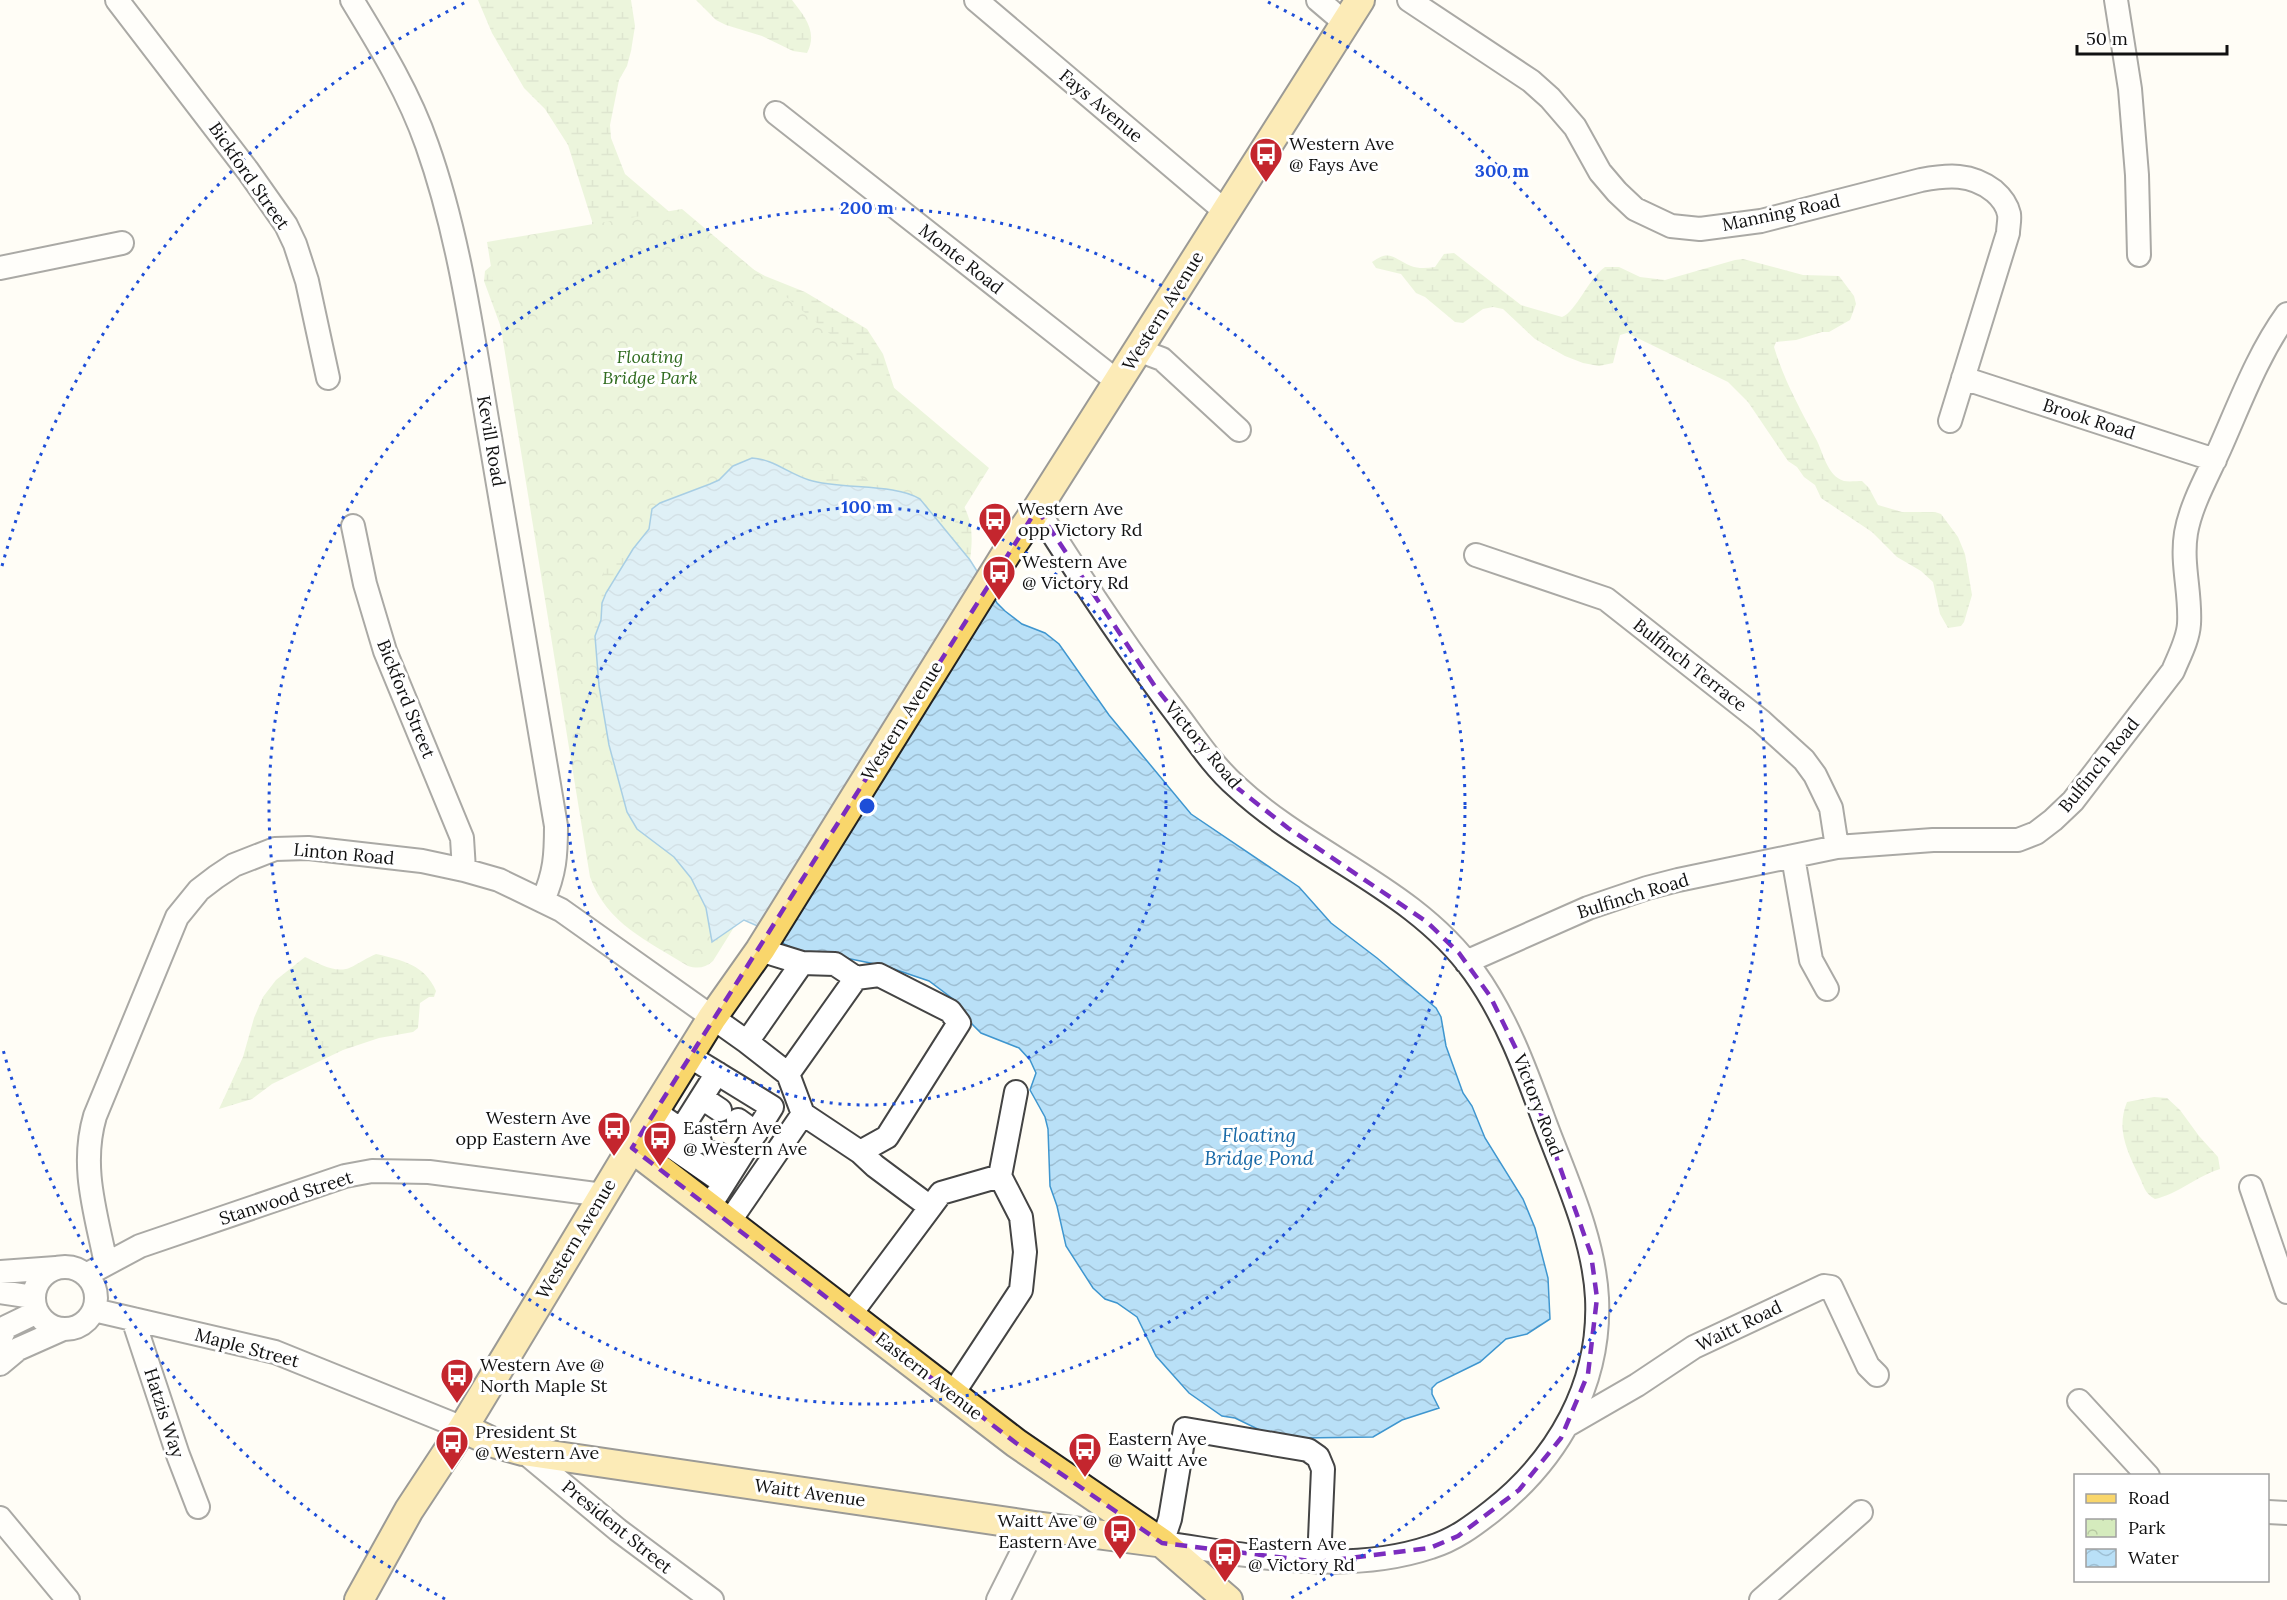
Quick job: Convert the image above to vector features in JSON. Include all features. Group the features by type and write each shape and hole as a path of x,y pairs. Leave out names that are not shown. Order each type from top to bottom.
{"main road":[{"name":"Western Avenue","path":"359,1600 409,1510 463,1428 712,1018 762,945 1006,554 1037,509 1352,12"},
{"name":"Eastern Avenue","path":"632,1148 1016,1443 1162,1543 1228,1600"},
{"name":"Waitt Avenue","path":"463,1428 497,1444 523,1451 1162,1543"}],"street":[{"name":"Bickford Street","path":"117,0 248,171 286,225 307,281 328,378"},
{"name":"Kevill Road","path":"352,0 412,106 427,145 453,235 469,312 556,826 553,878 543,900"},
{"name":"Fays Avenue","path":"976,0 1226,212"},
{"path":"1318,0 1352,12"},
{"name":"Manning Road","path":"1409,0 1531,81 1550,98 1575,127 1600,172 1617,192 1635,209 1671,226 1701,229 1761,221 1946,176 1975,179 1987,185 2001,197 2009,214 2008,233 1950,421"},
{"path":"2116,0 2130,89 2139,255"},
{"name":"Monte Road","path":"776,113 1118,382"},
{"path":"0,268 122,243"},
{"name":"Bulfinch Road","path":"1466,962 1588,908 1647,888 1836,847 1933,840 2018,840 2036,833 2053,820 2073,801 2173,671 2184,646 2189,626 2184,555 2187,530 2197,500 2260,359 2275,330 2287,314"},
{"path":"1138,350 1162,359 1239,430"},
{"name":"Brook Road","path":"1963,378 2215,460"},
{"name":"Victory Road","path":"1037,509 1096,602 1156,688 1236,787 1287,828 1402,903 1443,937 1466,962 1490,996 1522,1061 1578,1211 1591,1254 1597,1298 1596,1337 1588,1374 1555,1447 1519,1490 1458,1536 1430,1548 1395,1556 1319,1562 1285,1560 1162,1543"},
{"name":"Bickford Street","path":"353,526 365,584 385,651 462,838 464,870"},
{"name":"Bulfinch Terrace","path":"1476,555 1606,599 1761,721 1804,760 1815,775 1831,808 1836,847"},
{"name":"Linton Road","path":"106,1264 90,1190 87,1153 89,1136 103,1095 164,945 177,916 199,890 234,865 275,849 308,848 422,861 499,880 561,910 747,1042 788,1074"},
{"path":"1793,857 1812,960 1827,989"},
{"path":"762,945 802,963 835,964 856,978 879,975 950,1011 959,1023 887,1137 860,1152"},
{"path":"747,1042 802,963"},
{"path":"856,978 788,1074 802,1113 860,1152 930,1207"},
{"path":"689,1056 772,1107 729,1115"},
{"path":"717,1073 729,1115 712,1154 719,1215"},
{"path":"952,1395 1021,1290 1025,1252 1021,1216 1000,1176 1016,1092"},
{"path":"654,1111 712,1154"},
{"path":"719,1215 802,1113"},
{"path":"712,1154 729,1115"},
{"name":"Stanwood Street","path":"86,1275 140,1246 345,1176 372,1171 429,1172 603,1195"},
{"path":"850,1315 941,1192 1000,1176"},
{"path":"2251,1187 2287,1292"},
{"path":"0,1272 68,1267 86,1275 95,1292 94,1310 83,1324 75,1328 52,1327 43,1321 35,1305 35,1287 47,1272 56,1268"},
{"name":"Waitt Road","path":"1566,1426 1636,1385 1694,1347 1824,1286 1831,1287 1868,1366 1877,1375"},
{"path":"0,1292 35,1305"},
{"path":"0,1298 7,1313 3,1333"},
{"path":"3,1333 35,1305"},
{"name":"Maple Street","path":"94,1310 275,1352 463,1428"},
{"name":"Hatzis Way","path":"133,1319 178,1455 198,1507"},
{"path":"0,1364 18,1349 63,1329"},
{"path":"2079,1401 2146,1474"},
{"path":"1162,1543 1170,1519 1185,1429 1308,1450 1318,1457 1323,1468 1319,1562"},
{"name":"President Street","path":"523,1451 618,1530 712,1600"},
{"path":"1761,1600 1861,1512"},
{"path":"2269,1512 2287,1513"},
{"path":"0,1518 68,1600"},
{"path":"998,1600 1035,1526"}],"highlighted area":[{"path":"1037,509 1156,688 1236,787 1288,828 1427,922 1459,953 1490,996 1522,1061 1591,1254 1597,1298 1588,1374 1561,1438 1519,1490 1458,1536 1430,1548 1319,1562 1162,1543 1016,1443 632,1148"}],"green space":[{"name":"Floating Bridge Park","path":"478,0 631,0 635,26 631,51 627,66 619,80 610,125 611,138 625,174 693,232 717,249 765,276 805,292 867,329 883,354 902,412 961,501 970,522 972,536 970,560 936,520 888,490 810,481 797,475 647,534 624,563 601,611 601,620 595,636 676,932 506,341 484,281 485,271 492,265 593,238 592,221 568,145 545,109 524,88 492,33"},
{"path":"696,0 792,0 811,31 807,53 793,51 762,36 726,25 716,20"},
{"name":"Floating Bridge Park","path":"682,209 989,468 951,529 876,484 838,470 820,470 790,479 653,531 604,566 602,593 594,630 602,655 746,908 713,961 698,968 688,966 630,930 607,907 590,877 487,242"},
{"path":"1454,253 1521,305 1562,317 1572,309 1593,279 1605,267 1619,267 1640,277 1665,280 1743,259 1803,275 1839,276 1854,296 1856,304 1850,320 1829,332 1776,342 1774,347 1778,359 1833,474 1844,481 1862,481 1869,488 1878,505 1902,512 1941,514 1958,537 1965,554 1972,595 1964,622 1961,626 1948,628 1940,614 1933,582 1921,571 1897,557 1872,532 1821,498 1815,485 1788,461 1748,402 1728,382 1627,333 1620,335 1613,363 1599,366 1565,356 1535,339 1503,309 1493,307 1483,309 1463,323 1455,322 1425,297 1416,293 1401,274 1376,268 1372,262 1388,255 1414,267 1435,267 1444,254"},
{"path":"376,954 412,965 426,975 431,982 436,991 434,997 429,997 420,1003 418,1028 413,1032 379,1038 343,1050 272,1084 252,1099 219,1109 243,1057 254,1018 263,997 276,980 305,957 341,970"},
{"path":"2154,1097 2167,1098 2180,1110 2218,1157 2220,1169 2155,1199 2145,1189 2124,1140 2123,1131 2127,1102"}],"water":[{"name":"Floating Bridge Pond","path":"752,458 767,461 809,480 896,491 920,499 970,560 997,603 1022,624 1045,633 1059,644 1109,715 1191,814 1299,887 1331,923 1436,1008 1441,1017 1446,1046 1463,1093 1472,1106 1485,1138 1523,1199 1535,1228 1548,1278 1550,1319 1527,1334 1506,1339 1480,1362 1437,1383 1432,1388 1432,1394 1439,1408 1402,1420 1373,1437 1301,1438 1268,1434 1235,1418 1222,1416 1189,1393 1156,1356 1137,1317 1117,1303 1105,1299 1093,1288 1066,1246 1050,1186 1048,1129 1045,1117 1030,1090 1036,1073 1030,1060 1019,1048 981,1033 964,1016 957,1002 929,981 885,966 831,955 813,957 784,944 780,936 744,920 712,942 706,908 691,878 674,857 637,829 627,812 609,745 599,686 595,636 601,620 602,603 606,593 633,549 649,529 652,509 660,503 719,480 733,466"}],"place":[{"name":"Western Ave @ Fays Ave","path":"1266,183"},
{"name":"Western Ave opp Victory Rd","path":"995,548"},
{"name":"Western Ave @ Victory Rd","path":"999,601"},
{"name":"Western Ave opp Eastern Ave","path":"614,1157"},
{"name":"Eastern Ave @ Western Ave","path":"660,1167"},
{"name":"Western Ave @ North Maple St","path":"457,1404"},
{"name":"President St @ Western Ave","path":"452,1471"},
{"name":"Eastern Ave @ Waitt Ave","path":"1085,1478"},
{"name":"Waitt Ave @ Eastern Ave","path":"1120,1560"},
{"name":"Eastern Ave @ Victory Rd","path":"1225,1583"}]}
